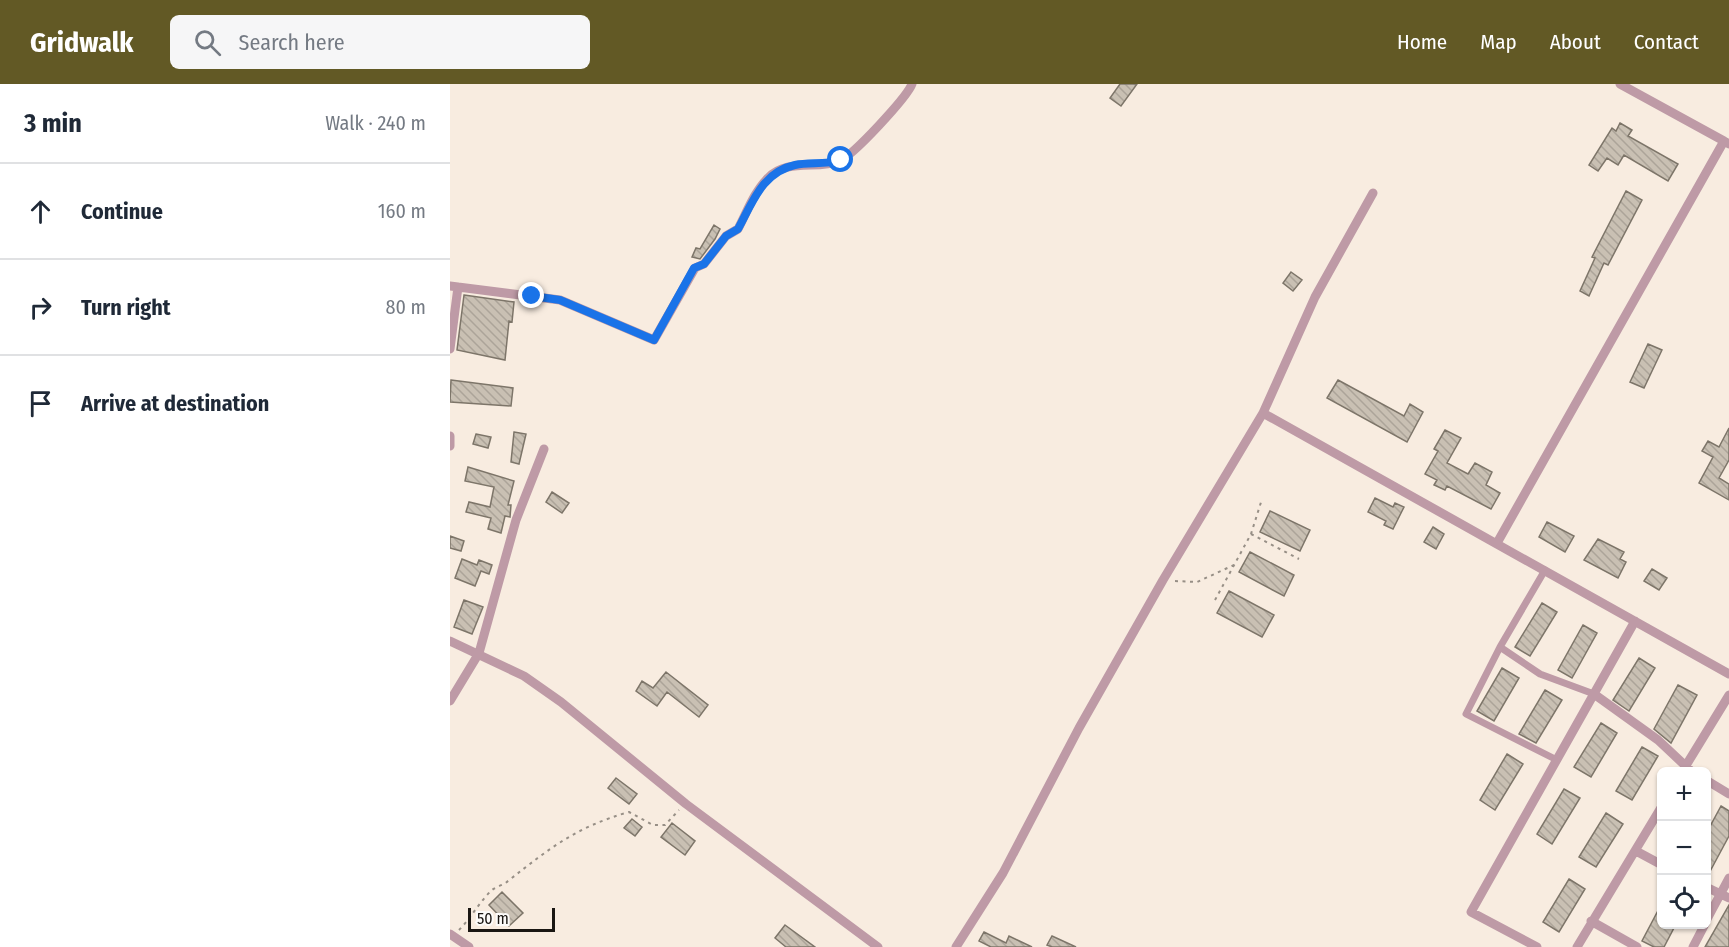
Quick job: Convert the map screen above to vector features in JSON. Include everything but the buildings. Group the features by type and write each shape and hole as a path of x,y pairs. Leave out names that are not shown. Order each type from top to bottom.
{"street":[{"path":"450,349 454,287 560,300 654,340 694,268 704,264 726,236 738,229 744,214 770,176 794,165 828,164 841,160 857,149 912,84"},
{"path":"1497,543 1726,142 1620,84"},
{"path":"956,947 1003,873 1079,728 1163,580 1263,413 1315,297 1373,193"},
{"path":"1263,413 1729,674"},
{"path":"450,436 450,446"},
{"path":"450,701 479,653 516,520 544,449"},
{"path":"1545,570 1500,647 1466,714 1557,760"},
{"path":"1537,947 1471,912 1635,621"},
{"path":"450,641 524,676 561,702 686,804 878,947"},
{"path":"1500,647 1540,674 1594,694 1658,740 1683,767"},
{"path":"1688,767 1729,695"},
{"path":"1711,783 1729,794"},
{"path":"1577,947 1657,815"},
{"path":"1636,851 1657,862"},
{"path":"1711,916 1725,896 1729,878"},
{"path":"1711,889 1725,896"},
{"path":"1591,921 1637,947"},
{"path":"1693,947 1703,929"},
{"path":"451,935 469,947"}],"path":[{"path":"1215,600 1251,534 1262,499"},
{"path":"1251,534 1299,559"},
{"path":"1163,580 1197,582 1234,565"},
{"path":"451,935 475,914 493,889 506,883 538,855 562,840 609,818 630,812 653,825 665,825 686,804"}],"route":[{"path":"532,296 560,300 654,340 694,268 704,264 726,236 738,229 744,214 770,176 794,165 828,164 841,160"}]}
